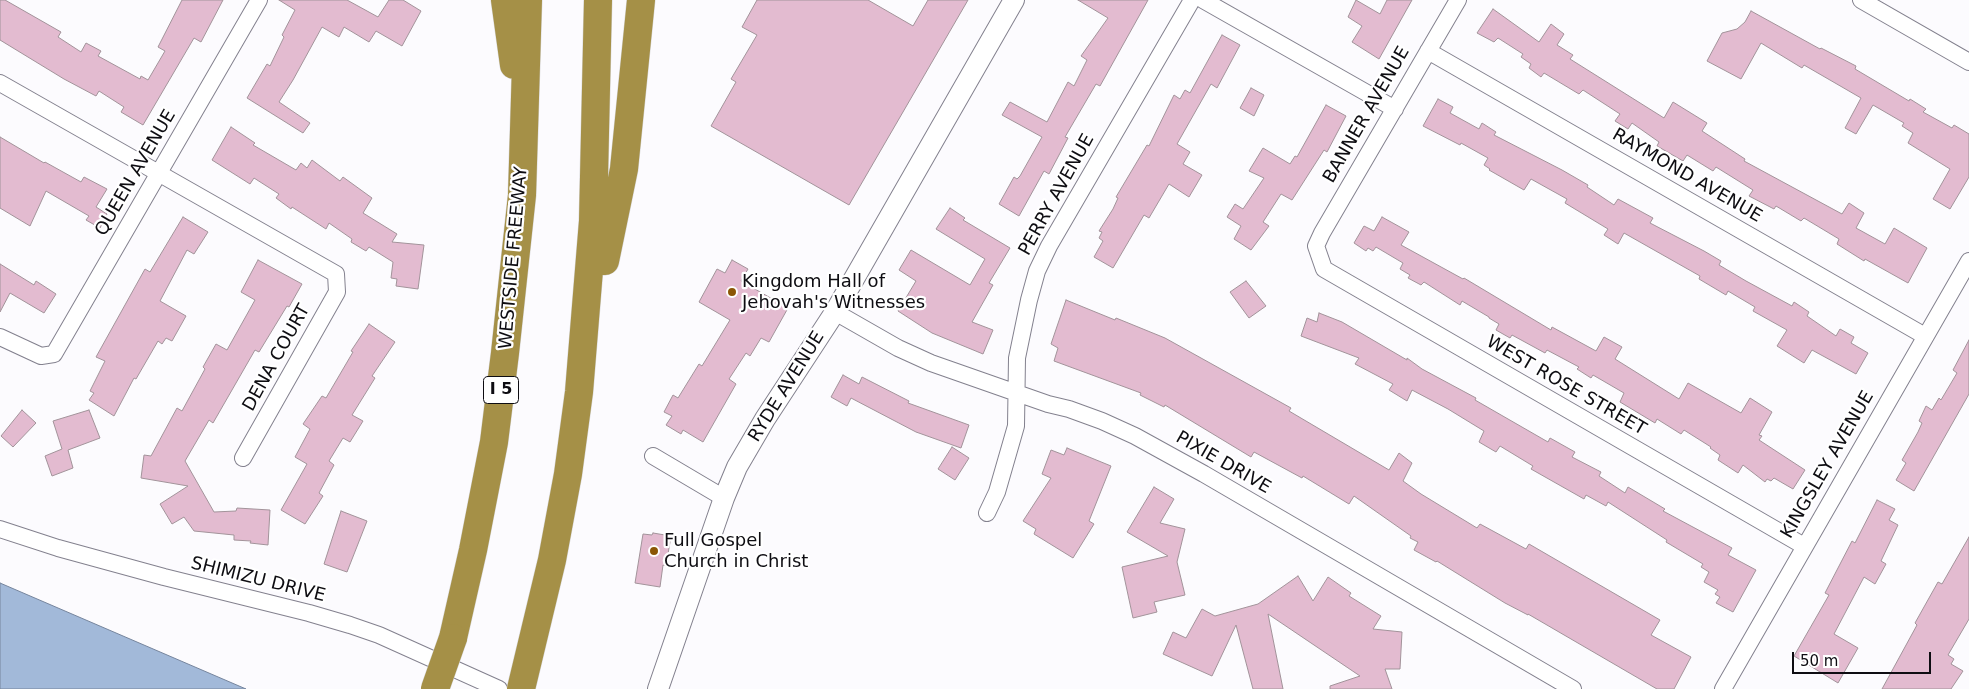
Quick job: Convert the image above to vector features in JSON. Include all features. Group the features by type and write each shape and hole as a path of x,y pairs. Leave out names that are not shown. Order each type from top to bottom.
{"highway":[{"path":"505,0 523,140"},
{"name":"WESTSIDE FREEWAY","path":"435,689 453,638 494,442 522,195 528,0"},
{"path":"524,678 552,560 568,474 579,392 594,221 598,0"},
{"path":"579,392 624,169 641,0"}],"street":[{"name":"QUEEN AVENUE","path":"0,337 41,356 54,354 259,0"},
{"name":"RYDE AVENUE","path":"658,689 724,498 737,468 766,419 835,312 1014,0"},
{"name":"PERRY AVENUE","path":"987,513 997,492 1016,426 1018,414 1016,393 1017,358 1037,271 1192,0"},
{"path":"1203,0 1395,109"},
{"name":"BANNER AVENUE","path":"1317,252 1316,246 1322,233 1458,0"},
{"path":"1861,0 1969,62"},
{"name":"RAYMOND AVENUE","path":"1428,51 1925,336"},
{"path":"0,83 159,174"},
{"name":"DENA COURT","path":"159,174 336,274 337,292 243,458"},
{"name":"WEST ROSE STREET","path":"1317,252 1324,269 1337,277 1804,546"},
{"name":"KINGSLEY AVENUE","path":"1723,689 1969,261"},
{"name":"PIXIE DRIVE","path":"835,312 898,348 931,363 1048,404 1069,409 1135,436 1204,474 1574,689"},
{"path":"653,456 724,498"},
{"name":"SHIMIZU DRIVE","path":"0,529 58,548 164,578 309,613 350,625 499,689"}],"water":[{"path":"0,583 246,689 0,689"}],"building":[{"path":"0,0 5,0 61,32 58,37 81,52 86,43 101,51 98,56 140,79 141,76 148,80 165,51 158,47 182,0 223,0 201,42 194,38 143,125 121,112 124,107 99,91 96,96 0,40"},
{"path":"279,0 347,0 378,17 389,0 403,0 421,11 402,46 376,31 369,42 344,27 339,37 322,27 279,102 310,123 303,133 247,98 267,64 270,66 284,37 282,35 295,10"},
{"path":"757,0 868,0 913,26 928,0 968,0 849,205 711,126 736,82 731,79 757,35 742,27"},
{"path":"1078,0 1148,0 1100,86 1096,84 1065,137 1068,138 1049,174 1044,171 1019,216 999,204 1014,177 1017,179 1020,176 1042,137 1002,115 1010,102 1047,122 1068,82 1074,86 1087,60 1081,56 1108,18"},
{"path":"1356,0 1380,14 1387,0 1412,0 1379,59 1352,42 1362,26 1348,17"},
{"path":"1493,9 1539,42 1551,24 1564,34 1557,45 1573,55 1570,59 1664,118 1673,102 1707,123 1702,131 1745,159 1744,161 1842,214 1849,203 1864,213 1856,228 1885,244 1894,228 1927,248 1908,283 1865,259 1864,261 1837,244 1839,239 1804,218 1801,221 1776,206 1774,209 1749,196 1753,190 1716,167 1713,171 1687,155 1683,161 1657,146 1659,142 1632,123 1628,129 1615,121 1620,114 1583,90 1579,94 1544,73 1541,77 1529,68 1531,64 1521,57 1523,54 1498,38 1494,42 1477,33"},
{"path":"1751,11 1820,49 1856,66 1855,69 1926,109 1923,112 1952,128 1954,125 1969,134 1969,177 1950,209 1933,199 1950,169 1908,143 1913,133 1902,126 1904,123 1873,105 1856,134 1845,128 1861,98 1804,65 1802,68 1761,43 1741,79 1707,61 1722,33 1737,29 1745,22"},
{"path":"1222,35 1240,45 1217,88 1211,84 1177,144 1190,152 1183,164 1202,175 1189,197 1169,184 1149,218 1144,215 1113,268 1094,257 1103,241 1099,238 1102,232 1099,231 1113,209 1118,198 1116,197 1147,145 1149,146 1174,95 1180,99 1185,90 1190,93"},
{"path":"1251,88 1264,95 1254,116 1240,108"},
{"path":"1438,99 1453,107 1450,113 1479,129 1482,123 1496,132 1494,135 1588,185 1587,187 1614,205 1618,199 1653,218 1650,223 1721,261 1719,265 1746,281 1792,306 1794,302 1809,312 1807,316 1836,336 1840,329 1854,337 1851,343 1868,353 1856,374 1812,350 1804,363 1777,346 1787,330 1753,311 1755,307 1728,291 1726,295 1699,279 1700,276 1624,233 1618,244 1604,235 1608,229 1565,203 1567,199 1531,179 1524,190 1489,170 1484,165 1488,158 1461,143 1460,145 1423,126"},
{"path":"1326,105 1346,116 1327,152 1324,150 1292,200 1281,194 1263,222 1269,226 1251,250 1234,239 1241,226 1227,217 1235,204 1243,209 1264,178 1249,171 1263,148 1290,164 1295,156 1297,157"},
{"path":"231,127 255,143 253,145 296,170 301,163 307,168 312,160 340,181 343,177 372,198 363,213 397,234 392,242 424,245 418,289 396,286 397,279 391,278 393,262 369,247 366,251 351,242 352,239 329,223 326,229 292,207 291,209 276,198 279,194 254,178 250,184 212,160"},
{"path":"0,137 81,182 84,177 107,189 96,207 107,214 100,228 86,220 89,216 46,191 30,226 0,208"},
{"path":"950,208 965,218 963,220 1010,248 989,283 993,285 972,322 993,330 983,354 932,333 898,311 916,281 899,270 911,250 970,285 985,259 936,229"},
{"path":"183,217 208,232 194,254 187,250 160,301 186,316 172,341 166,338 162,344 158,341 136,379 134,378 114,416 89,400 94,393 90,391 105,361 96,357 145,269 150,272"},
{"path":"1382,217 1409,232 1401,245 1464,278 1551,330 1552,327 1596,351 1604,337 1622,347 1615,359 1679,399 1688,383 1741,413 1750,398 1772,412 1759,435 1762,436 1759,440 1805,470 1793,489 1774,478 1771,481 1767,479 1765,482 1743,465 1738,473 1718,460 1720,455 1711,447 1684,430 1681,434 1657,419 1655,423 1620,402 1624,393 1593,375 1591,378 1577,369 1579,367 1547,350 1545,353 1512,335 1510,338 1496,330 1499,324 1462,301 1460,305 1424,282 1421,285 1408,278 1410,275 1400,269 1403,263 1376,247 1373,251 1368,248 1366,251 1354,243 1364,226 1374,231"},
{"path":"258,260 302,284 259,352 255,350 213,423 209,420 185,461 214,512 236,511 237,508 270,510 268,545 234,540 234,535 194,531 184,517 172,524 160,504 188,486 141,478 144,455 151,456 177,408 182,411 205,369 203,367 216,344 227,350 255,300 241,292"},
{"path":"732,260 748,269 741,281 788,308 769,342 761,338 750,356 746,353 729,379 736,384 703,442 683,430 681,434 666,425 672,416 664,412 673,395 678,398 699,364 702,366 730,320 699,302 717,269 725,273"},
{"path":"0,264 34,285 36,281 56,294 44,313 10,293 0,312"},
{"path":"1246,281 1266,306 1249,318 1230,292"},
{"path":"1066,300 1165,338 1291,408 1289,411 1389,470 1399,453 1412,463 1403,481 1421,494 1477,528 1480,524 1526,549 1529,544 1660,620 1651,635 1691,657 1674,689 1657,689 1528,614 1505,603 1437,561 1414,550 1418,542 1354,496 1349,504 1303,476 1302,478 1254,452 1251,457 1165,405 1164,407 1140,395 1141,393 1054,361 1058,348 1051,344"},
{"path":"1319,313 1342,322 1407,360 1407,358 1422,369 1476,398 1475,400 1548,442 1550,438 1575,452 1572,457 1601,472 1599,476 1625,493 1628,487 1665,509 1663,511 1732,548 1728,555 1756,570 1733,612 1716,603 1720,597 1715,594 1718,590 1704,582 1709,572 1701,567 1703,564 1666,542 1667,540 1608,502 1606,506 1586,495 1584,499 1531,469 1533,466 1500,446 1496,452 1479,442 1484,431 1448,409 1412,390 1407,401 1389,390 1393,384 1355,364 1359,358 1301,336 1307,318 1317,322"},
{"path":"369,324 395,342 372,376 375,378 352,415 363,421 350,442 343,438 329,461 334,465 319,493 323,496 305,524 281,510 307,464 295,457 310,429 303,424 322,396 326,398 353,352 351,351"},
{"path":"1969,340 1969,394 1914,491 1896,480 1906,463 1902,460 1922,423 1919,421 1926,406 1932,410 1939,398 1941,400 1957,373 1953,370"},
{"path":"843,375 859,384 862,377 909,401 908,403 969,425 961,448 916,432 851,398 847,406 831,397"},
{"path":"22,410 36,423 13,447 1,436"},
{"path":"89,410 100,438 68,450 73,468 52,476 45,456 62,449 53,421"},
{"path":"952,447 969,458 955,480 938,469"},
{"path":"1067,448 1111,466 1089,521 1094,524 1073,558 1034,534 1036,529 1023,521 1051,478 1042,474 1051,450 1064,455"},
{"path":"1154,487 1174,499 1160,523 1185,529 1177,562 1185,595 1154,602 1157,612 1133,618 1122,567 1168,556 1127,532"},
{"path":"1877,500 1895,509 1889,520 1898,525 1881,561 1886,564 1875,584 1864,577 1834,634 1858,648 1838,683 1794,656 1829,595 1825,593 1852,541 1855,543"},
{"path":"341,511 367,521 347,572 324,564"},
{"name":"Full Gospel Church in Christ","path":"653,533 671,536 666,566 663,565 660,587 635,583 643,534 652,535"},
{"path":"1969,537 1969,619 1948,655 1954,659 1951,664 1963,671 1951,689 1882,689 1938,582 1942,584"},
{"path":"1298,576 1313,601 1328,577 1351,593 1349,596 1381,616 1373,629 1402,632 1400,669 1385,669 1392,689 1330,689 1330,686 1360,676 1268,614 1283,689 1253,689 1236,625 1212,676 1163,654 1173,632 1186,638 1202,609 1215,616 1258,604"}],"place":[{"name":"Kingdom Hall of Jehovah's Witnesses","path":"732,292"},
{"name":"Full Gospel Church in Christ","path":"654,551"}]}
